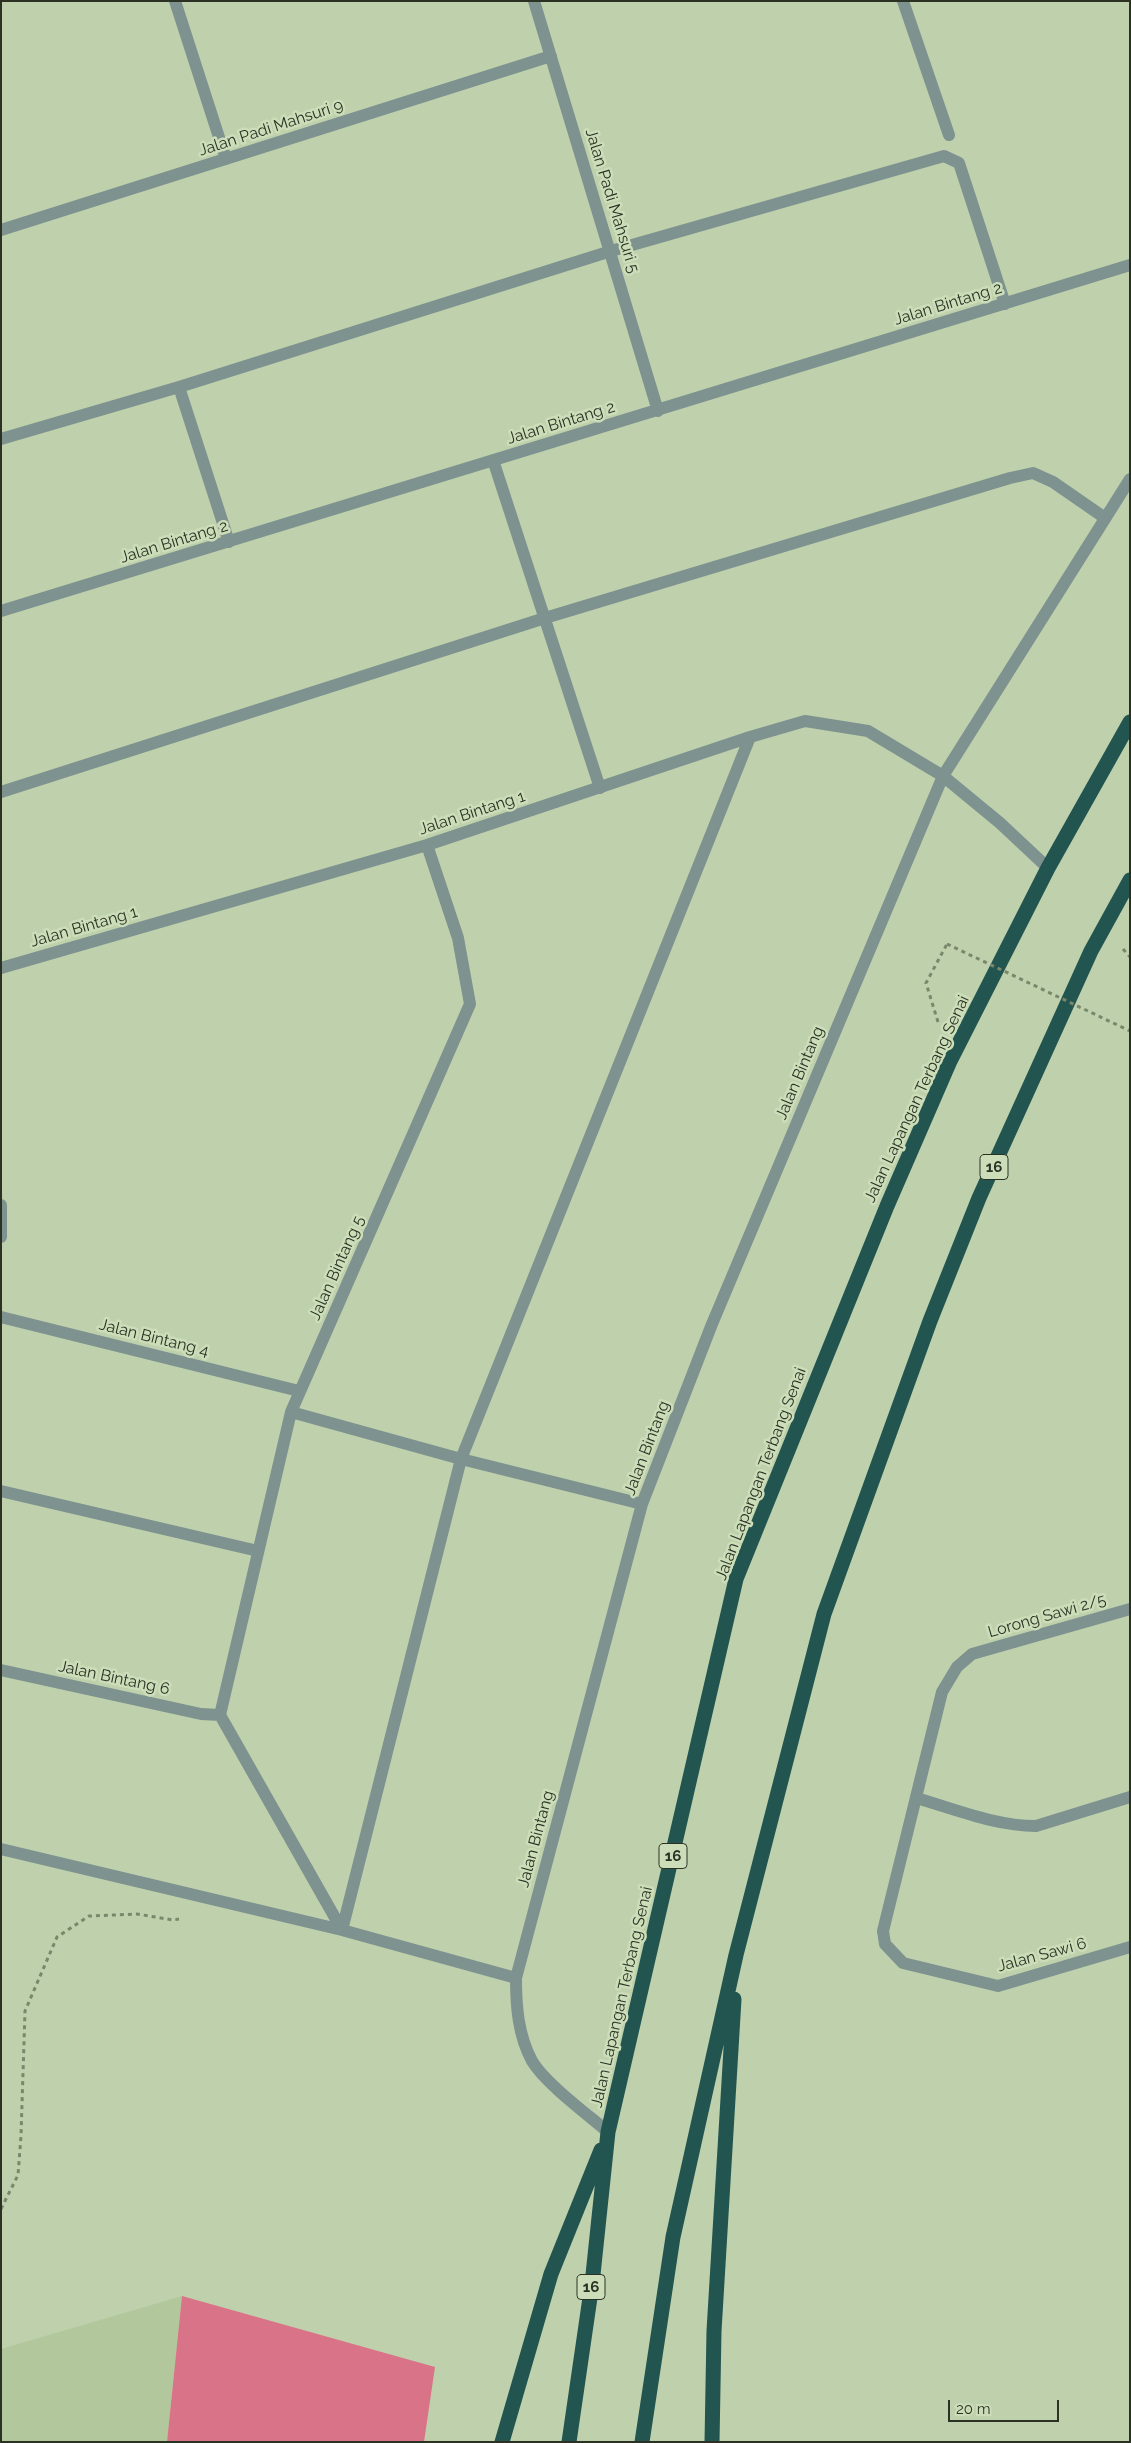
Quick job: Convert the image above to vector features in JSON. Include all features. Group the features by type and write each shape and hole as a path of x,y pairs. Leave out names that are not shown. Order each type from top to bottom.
{"highway":[{"name":"Jalan Lapangan Terbang Senai","path":"569,2442 592,2284 608,2132 736,1579 887,1206 950,1061 1048,868 1130,722"},
{"name":"16","path":"642,2442 673,2237 736,1955 824,1614 923,1338 979,1198 1086,960 1130,880"},
{"path":"712,2442 714,2331 736,1955"},
{"path":"502,2442 550,2274 608,2132"}],"street":[{"path":"175,1 226,159"},
{"name":"Jalan Padi Mahsuri 5","path":"534,1 658,411"},
{"path":"903,1 949,134"},
{"name":"Jalan Padi Mahsuri 9","path":"1,230 551,56"},
{"path":"1,439 179,387 610,251 944,156 959,163 1005,304"},
{"name":"Jalan Bintang 2","path":"1,612 1130,266"},
{"path":"179,387 229,542"},
{"path":"493,460 600,788"},
{"path":"1,792 545,618 1010,478 1033,473 1054,482 1105,518"},
{"path":"943,776 1130,479"},
{"name":"Jalan Bintang 1","path":"1,968 427,845 750,737 805,721 868,731 943,776 1000,823 1048,868"},
{"path":"342,1930 461,1459 750,737"},
{"name":"Jalan Bintang","path":"608,2132 559,2090 532,2062 522,2036 517,2013 516,1978 642,1504 712,1324 943,776"},
{"name":"Jalan Bintang 5","path":"220,1715 291,1412 470,1004 458,938 427,845"},
{"path":"1,1205 1,1237"},
{"name":"Jalan Bintang 4","path":"1,1317 300,1391"},
{"path":"291,1412 461,1459 642,1504"},
{"path":"1,1491 258,1551"},
{"name":"Lorong Sawi 2/5","path":"916,1798 942,1692 957,1667 972,1654 1130,1609"},
{"name":"Jalan Bintang 6","path":"1,1670 201,1714 220,1715"},
{"path":"220,1715 342,1930"},
{"path":"916,1798 997,1822 1036,1826 1130,1797"},
{"name":"Jalan Sawi 6","path":"916,1798 883,1931 885,1944 903,1963 998,1986 1130,1947"},
{"path":"1,1849 342,1930 516,1978"}],"path":[{"path":"950,1061 926,983 947,944 1130,1031"},
{"path":"1,2209 18,2174 25,2011 57,1937 89,1916 137,1914 173,1920 182,1918"}],"shaded area":[{"path":"182,2296 167,2442 1,2442 1,2349"},
{"path":"182,2296 435,2367 424,2442 167,2442"}]}
